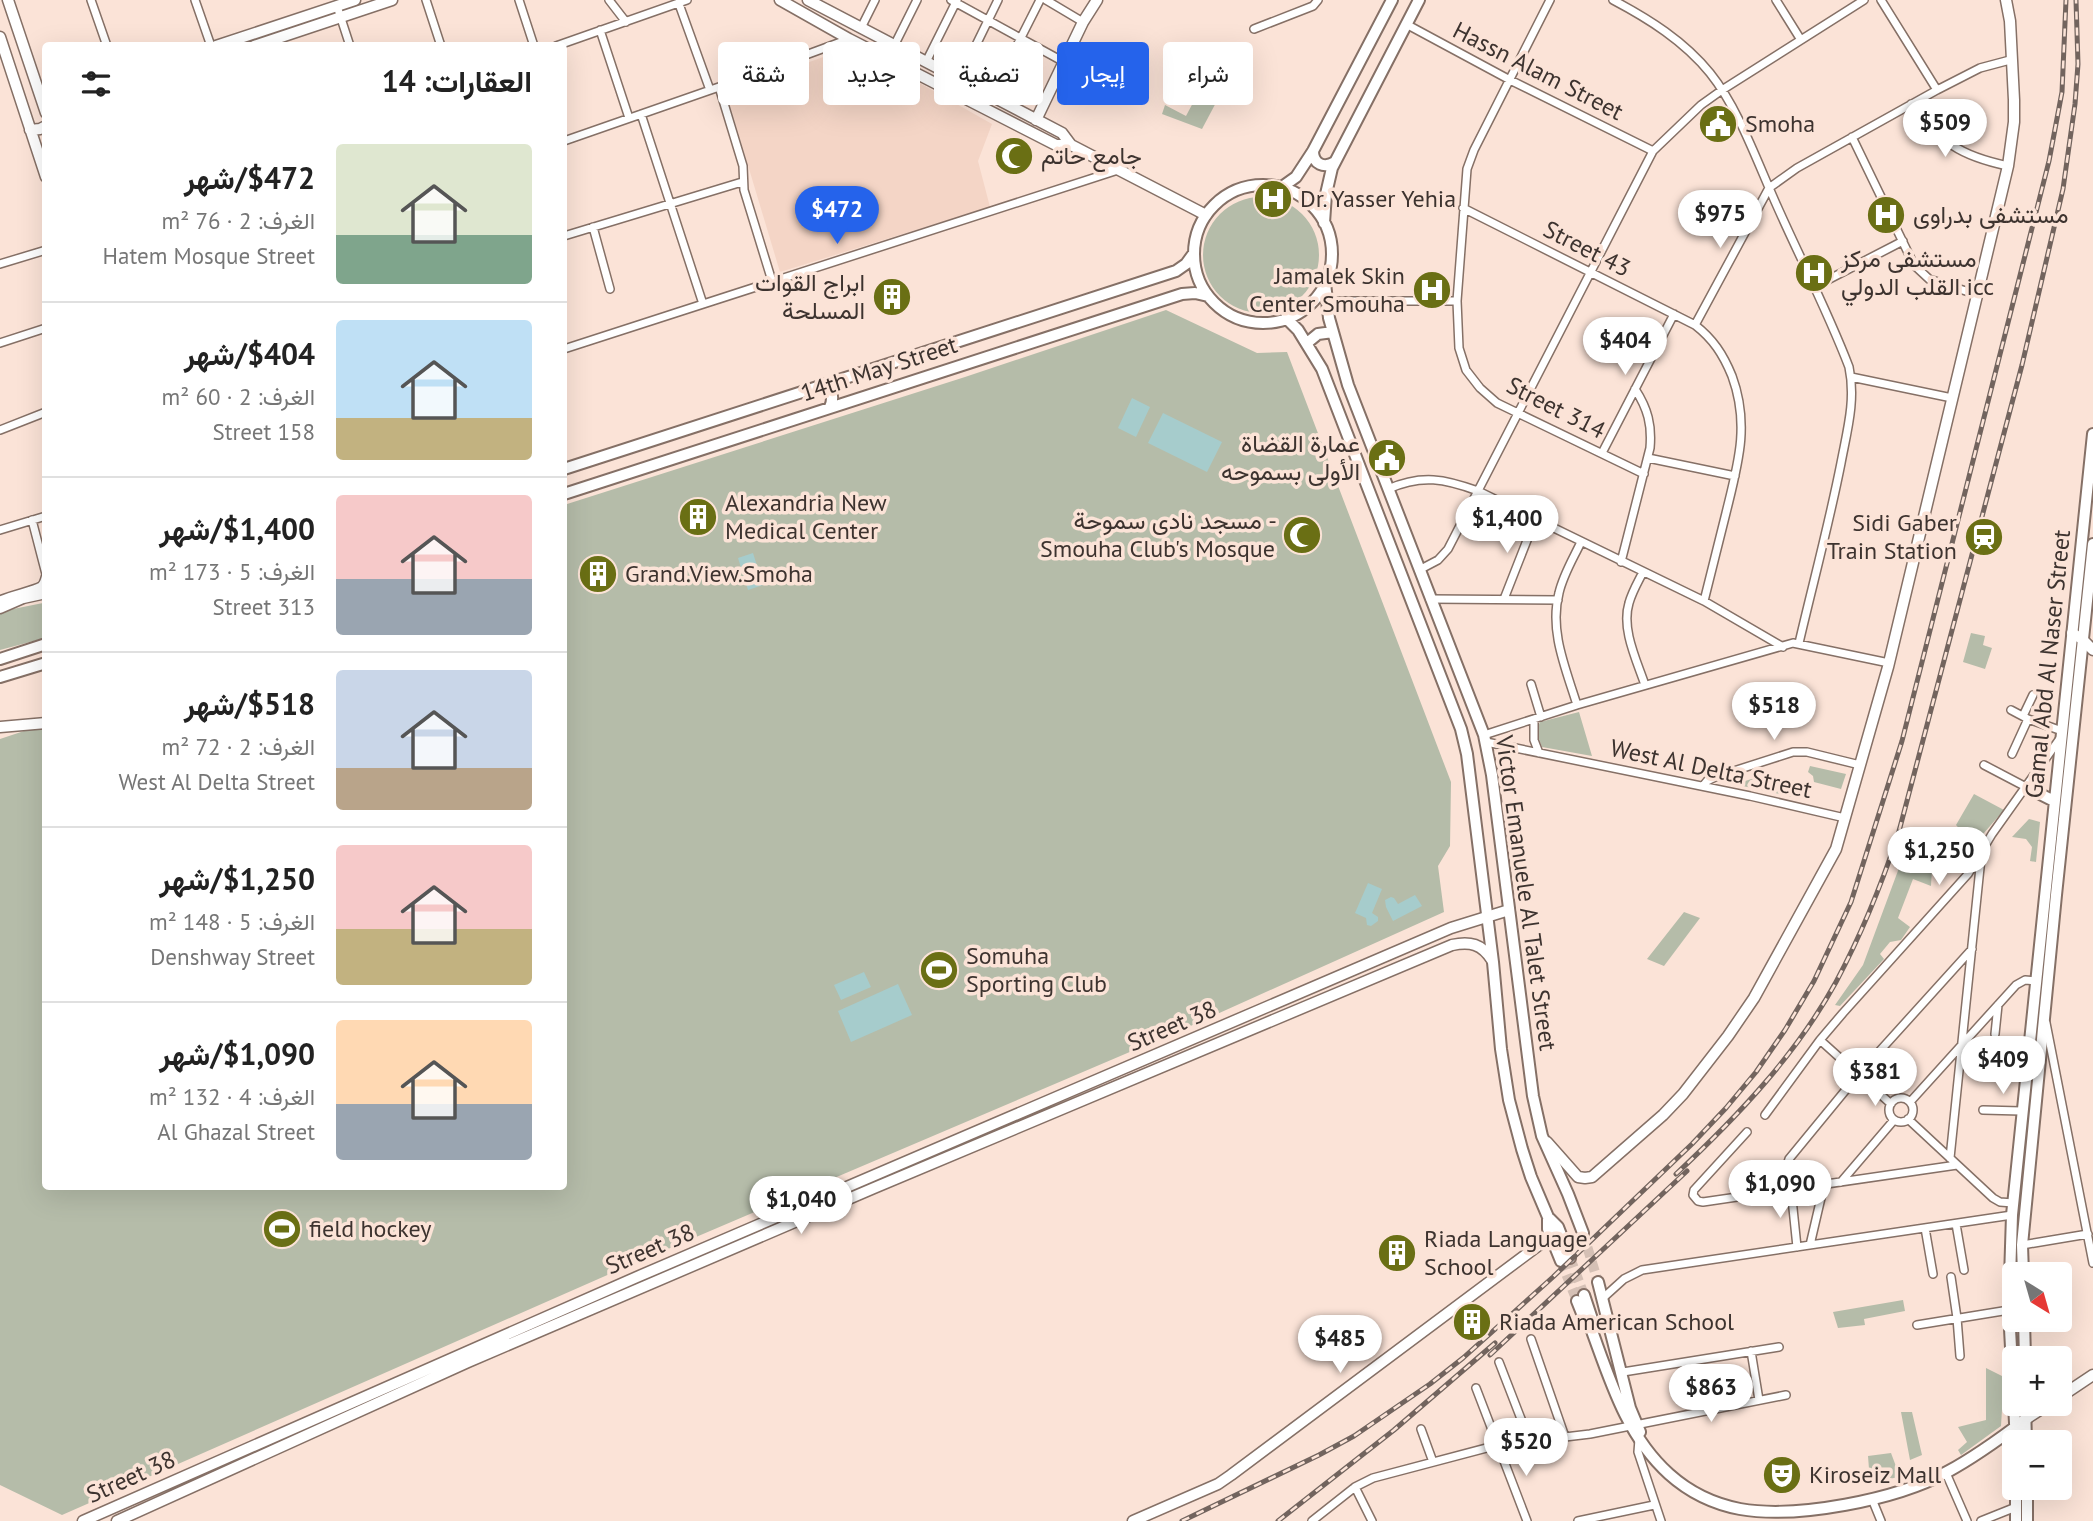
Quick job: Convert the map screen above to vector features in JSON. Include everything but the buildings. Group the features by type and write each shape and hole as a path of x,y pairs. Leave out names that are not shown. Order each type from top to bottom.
{"main road":[{"path":"1282,187 1296,177 1313,151 1392,0"},
{"path":"1324,223 1328,182 1335,162 1419,0"},
{"path":"1313,151 1313,156 1320,165 1335,162"},
{"path":"1260,185 1282,187 1310,204 1324,223 1331,245 1325,283 1313,300 1286,318 1268,322 1249,321 1232,315 1208,296 1199,280 1194,253 1195,240 1206,215 1220,199 1239,189 1260,185"},
{"name":"14th May Street","path":"567,468 1176,271 1186,264 1194,253"},
{"name":"Victor Emanuele Al Talet Street","path":"1325,283 1333,332 1348,385 1485,739 1492,775 1533,1096 1542,1136 1583,1233"},
{"name":"14th May Street","path":"567,493 1182,293 1208,296"},
{"name":"Victor Emanuele Al Talet Street","path":"1286,318 1307,343 1322,369 1461,729 1468,766 1509,1100 1528,1168 1548,1217 1558,1227 1565,1259 1551,1236 1547,1225 1548,1217"},
{"path":"1307,343 1318,334 1333,332"},
{"path":"825,384 832,397 830,407"},
{"name":"Gamal Abd Al Naser Street","path":"2023,1262 2077,636 2074,612 2093,434"},
{"name":"Gamal Abd Al Naser Street","path":"2010,1262 2021,1111 2054,801 2077,636 2084,622 2093,544"},
{"path":"0,659 42,645"},
{"path":"0,677 42,664"},
{"path":"2026,787 2054,801"},
{"path":"1509,1100 1533,1096"},
{"path":"1598,1282 1623,1372 1633,1425"},
{"path":"1580,1298 1585,1321 1592,1331 1618,1401 1650,1453 1668,1473 1697,1494 1763,1516 1872,1499 1919,1484 1946,1473 2026,1419"},
{"name":"Gamal Abd Al Naser Street","path":"2010,1332 2016,1430"},
{"path":"2026,1416 2026,1430"},
{"path":"2015,1521 2016,1500"},
{"path":"2027,1500 2027,1521"}],"street":[{"path":"8,0 42,100"},
{"path":"91,0 106,42"},
{"path":"195,0 211,42"},
{"path":"225,42 355,0"},
{"path":"266,42 393,0"},
{"path":"426,0 440,42"},
{"path":"519,0 533,42"},
{"path":"609,0 626,22"},
{"path":"567,42 687,0"},
{"path":"780,0 849,39 1056,145 1071,145"},
{"path":"808,0 887,42"},
{"path":"827,10 832,0"},
{"path":"861,28 875,0"},
{"path":"896,42 917,0"},
{"path":"977,42 998,0"},
{"path":"1019,42 1040,0"},
{"path":"1046,0 1083,22"},
{"path":"1074,42 1097,0"},
{"path":"1254,29 1313,6 1318,0"},
{"name":"Street 314","path":"1550,0 1470,160 1465,180 1457,301 1459,348 1472,380 1497,403 1644,474"},
{"path":"1613,0 1659,27 1683,45 1722,90 1814,287 1844,354 1851,377 1853,395 1849,422 1799,643"},
{"path":"1776,0 1801,40"},
{"path":"1419,570 1446,553 1653,151 1701,105 1864,0"},
{"path":"1881,0 1937,90"},
{"path":"1542,1136 1578,1177 1592,1177 1663,1115 1683,1094 1754,998 1833,856 1889,663 2008,166 2014,122 2010,21 2006,0"},
{"path":"926,62 955,1 1057,58"},
{"path":"679,4 710,90"},
{"path":"337,6 349,42"},
{"name":"Hassn Alam Street","path":"1406,24 1510,80 1653,151"},
{"path":"600,30 629,118"},
{"path":"0,37 42,165"},
{"path":"809,54 849,39"},
{"path":"920,59 934,66"},
{"path":"1695,325 1769,188 1797,168 1937,90 1980,68 2010,60"},
{"path":"1036,120 1057,76"},
{"path":"567,140 718,87"},
{"path":"1911,104 1950,146 1969,156 2008,166"},
{"path":"724,105 743,166 742,182 772,281"},
{"path":"1007,105 1062,133 1071,145 1206,215"},
{"path":"29,125 42,112"},
{"path":"641,114 703,304"},
{"path":"29,125 42,128"},
{"path":"1853,137 1914,265 1929,279 1979,295"},
{"path":"567,348 1118,170"},
{"path":"567,235 742,182"},
{"name":"Street 43","path":"1463,208 1695,325 1717,345 1725,358 1737,390 1742,428 1741,447 1704,601"},
{"path":"593,228 610,289"},
{"path":"1814,287 1903,241"},
{"path":"0,264 42,251"},
{"path":"1326,300 1457,301"},
{"path":"1602,453 1674,314"},
{"path":"0,343 42,329"},
{"path":"1851,377 1952,398"},
{"path":"1621,562 1648,458 1651,433 1645,404 1635,389"},
{"path":"0,429 42,413"},
{"path":"1648,458 1735,476"},
{"path":"1388,489 1409,481 1433,479 1478,492 1704,601 1783,647"},
{"path":"0,530 42,517"},
{"path":"32,520 42,559"},
{"path":"1504,599 1535,520"},
{"path":"1577,705 1559,643 1556,616 1563,579 1581,542"},
{"path":"1643,572 1629,601 1627,612 1630,635 1645,685"},
{"path":"0,600 42,584"},
{"path":"0,608 23,598 42,594"},
{"path":"1430,599 1558,600"},
{"path":"2074,612 2093,630"},
{"path":"2077,636 2093,650"},
{"path":"1485,739 1577,705 1799,643 1889,663"},
{"path":"1531,684 1538,718 1534,740 1539,753"},
{"path":"2012,754 2033,695"},
{"path":"1765,1115 1820,1040 1963,881 1992,834 2062,734 2011,710"},
{"path":"0,727 42,723"},
{"name":"West Al Delta Street","path":"1485,739 1539,753 1845,818"},
{"path":"1703,786 1711,779 1793,752 1807,752 1860,765"},
{"path":"1984,765 2026,787"},
{"path":"1950,1158 1981,854"},
{"name":"Street 38","path":"83,1521 770,1226 1451,928 1508,909"},
{"name":"Street 38","path":"117,1521 770,1226 1452,945 1474,944 1483,949 1493,962"},
{"path":"1797,1247 1791,1189 1786,1171 1789,1159 1858,1075 1972,949"},
{"path":"1910,1101 2019,983 2036,981"},
{"path":"1995,1034 1998,1004"},
{"path":"2044,1013 2093,1263"},
{"path":"1820,1040 1891,1104"},
{"path":"1900,1098 1910,1101 1913,1111 1908,1119 1903,1122 1895,1120 1889,1113 1891,1104 1900,1098"},
{"path":"1983,1110 2021,1111"},
{"path":"1908,1119 1993,1198 2004,1203 2013,1203"},
{"path":"1841,1182 1895,1120"},
{"path":"1746,1132 1694,1190 1696,1200 1703,1202 1957,1165"},
{"path":"1811,1245 1824,1185"},
{"path":"1603,1298 1624,1279 1643,1270 2012,1215"},
{"path":"1956,1224 1964,1270"},
{"path":"1925,1228 1933,1274"},
{"path":"2022,1245 2088,1234"},
{"path":"1133,1521 1218,1484 1551,1236"},
{"path":"1951,1277 1960,1356"},
{"path":"1917,1325 2002,1311"},
{"path":"1531,1339 1564,1437"},
{"path":"1623,1372 1779,1347"},
{"path":"1751,1351 1759,1400"},
{"path":"1499,1362 1528,1437"},
{"path":"2072,1389 2093,1376"},
{"path":"1476,1388 1527,1521"},
{"path":"1317,1520 1367,1480 1433,1462 1528,1437 1564,1437 1616,1430 1786,1395"},
{"path":"2026,1419 2031,1416"},
{"path":"1421,1429 1433,1462"},
{"path":"1640,1437 1638,1452 1661,1521"},
{"path":"1946,1473 1967,1521"},
{"path":"1355,1487 1372,1521"},
{"path":"1872,1499 1881,1521"},
{"path":"1578,1521 1654,1505"},
{"path":"1981,1521 2016,1507"}],"shaded area":[{"path":"823,57 823,105 920,105 920,83 934,91 934,105 958,105 992,124 978,161 990,207 780,272 730,105 809,105 809,62"}],"green space":[{"path":"1165,105 1186,116 1192,105 1215,105 1202,129 1162,114"},
{"path":"1261,197 1283,202 1302,214 1314,233 1319,255 1314,277 1302,296 1283,308 1261,313 1239,308 1220,296 1208,277 1203,255 1208,233 1220,214 1239,202"},
{"name":"Somuha Sporting Club","path":"1166,310 1257,353 1287,352 1451,782 1450,846 1438,866 1444,912 1186,1028 621,1269 62,1515 0,1485 0,739 42,725 42,1190 567,1190 567,504"},
{"path":"42,604 42,639 0,650 0,614"},
{"path":"1971,633 1985,636 1983,645 1992,648 1985,669 1963,662"},
{"path":"1579,712 1592,756 1542,747 1536,732 1540,722"},
{"path":"1810,766 1846,774 1841,789 1814,782 1813,776 1808,772"},
{"path":"1767,774 1794,781 1799,790 1798,798 1738,785"},
{"path":"1974,794 2004,810 1977,841 1967,837 1956,825"},
{"path":"2029,819 2040,822 2036,862 2030,861 2032,847 2026,839 2012,837"},
{"path":"1909,841 1933,851 1931,886 1913,879 1898,918 1910,927 1901,940 1890,942 1880,954 1884,959 1840,1006 1835,1005 1863,965"},
{"path":"1684,912 1700,918 1664,966 1647,959"},
{"path":"1903,1300 1905,1311 1864,1319 1865,1325 1838,1328 1833,1312"},
{"path":"1986,1368 2002,1376 2001,1426 1961,1455 1958,1450 1967,1442 1958,1427 1986,1420"},
{"path":"1901,1412 1912,1412 1922,1455 1910,1460"},
{"path":"1891,1453 1900,1477 1870,1482 1868,1456"}],"water":[{"path":"1132,398 1150,407 1136,437 1118,428"},
{"path":"1163,413 1222,442 1207,472 1148,443"},
{"path":"753,553 763,585 748,590 738,558"},
{"path":"1368,883 1382,889 1372,913 1378,917 1378,921 1371,926 1367,925 1366,918 1355,913"},
{"path":"1415,895 1422,906 1393,921 1385,900 1391,897 1398,904"},
{"path":"864,972 871,987 841,1000 834,985"},
{"path":"898,984 912,1015 851,1042 838,1011"}],"tunnel":[{"path":"1583,1233 1598,1282"},
{"path":"1570,1258 1584,1295"},
{"path":"1561,1261 1577,1301"}],"railway":[{"path":"1182,1521 1354,1436 1463,1358 1553,1277 1726,1108 1756,1072 1814,981 1851,902 1902,741 2049,161 2062,92 2066,0"},
{"path":"1676,1174 1764,1084 1803,1035 1836,982 1862,928 1898,835 2022,365 2063,189 2078,64 2076,0"},
{"path":"1490,1355 1687,1171"},
{"path":"1278,1521 1394,1430 1495,1343"}],"place":[{"name":"Smoha","path":"1718,124"},
{"name":"جامع حاتم","path":"1014,156"},
{"name":"Dr. Yasser Yehia","path":"1273,199"},
{"name":"مستشفى بدراوى","path":"1886,215"},
{"name":"مستشفى مركز القلب الدولي icc","path":"1814,273"},
{"name":"Jamalek Skin Center Smouha","path":"1432,290"},
{"name":"ابراج القوات المسلحة","path":"892,297"},
{"name":"عمارة القضاة الأولى بسموحه","path":"1387,458"},
{"name":"Alexandria New Medical Center","path":"698,517"},
{"name":"مسجد نادى سموحة - Smouha Club's Mosque","path":"1302,535"},
{"name":"Sidi Gaber Train Station","path":"1984,537"},
{"name":"Grand.View.Smoha","path":"598,574"},
{"name":"Somuha Sporting Club","path":"939,970"},
{"name":"field hockey","path":"282,1229"},
{"name":"Riada Language School","path":"1397,1253"},
{"name":"Riada American School","path":"1472,1322"},
{"name":"Kiroseiz Mall","path":"1782,1475"}]}
